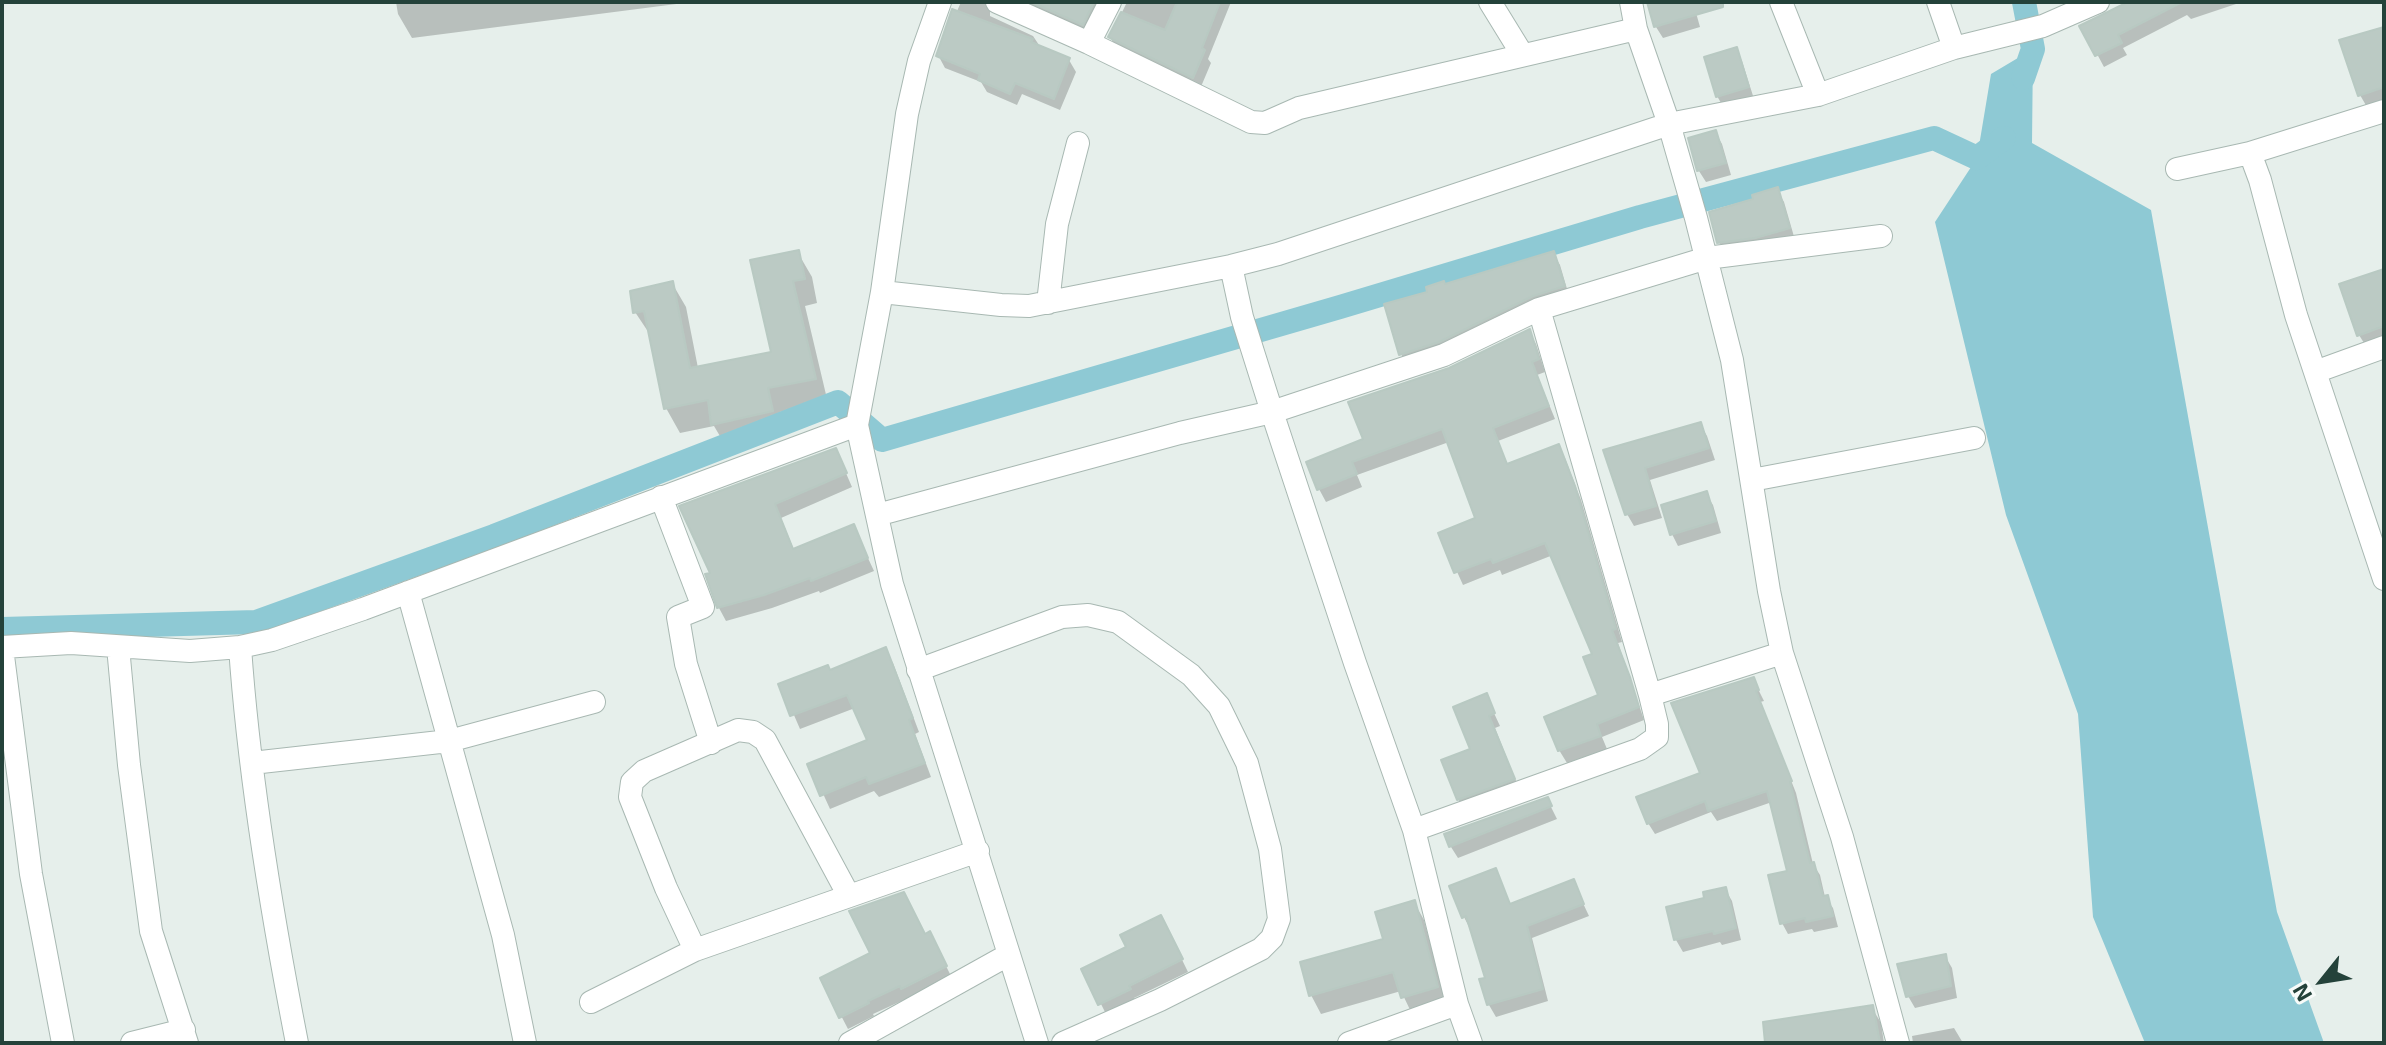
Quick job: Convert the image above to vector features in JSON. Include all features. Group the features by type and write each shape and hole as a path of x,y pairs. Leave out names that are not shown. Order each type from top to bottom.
{"street":[{"path":"940,2 919,61 907,114 882,292 858,419 892,584 1037,1043"},
{"path":"997,2 1251,122 1265,123 1299,108 1636,29"},
{"path":"1089,43 1110,2"},
{"path":"1490,2 1522,54"},
{"path":"1631,2 1636,29 1669,124 1693,208 1732,360 1782,653 1842,837 1898,1043"},
{"path":"1781,2 1818,95"},
{"path":"1938,2 1954,48"},
{"path":"882,292 1029,306 1231,266 1322,240 1669,124 1818,95 1954,48 2043,26 2098,2"},
{"path":"2177,169 2250,153 2384,111"},
{"path":"1048,303 1057,224 1078,143"},
{"path":"2250,153 2296,315 2384,579"},
{"path":"877,515 1180,433 1272,412 1444,355 1539,309 1707,258 1881,236"},
{"path":"1231,266 1242,317 1272,412 1414,830 1457,1004 1471,1043"},
{"path":"1414,830 1640,749 1657,737 1650,695 1539,309"},
{"path":"2315,372 2384,347"},
{"path":"63,1043 31,874 2,648 71,643 190,651 240,647 307,630 858,419"},
{"path":"1752,480 1974,438"},
{"path":"661,497 703,607 678,617 686,664 711,743"},
{"path":"408,592 503,935 525,1043"},
{"path":"918,670 1062,617 1088,615 1118,622 1191,675 1219,706 1247,763 1270,849 1279,919 1272,938 1261,949 1160,1000 1063,1043"},
{"path":"118,647 129,765 151,931 186,1037 132,1043"},
{"path":"240,647 252,763 297,1043"},
{"path":"1650,695 1782,653"},
{"path":"252,763 449,741 594,702"},
{"path":"695,950 666,888 630,797 632,782 644,771 738,730 753,732 765,740 849,896"},
{"path":"591,1002 695,950 978,851"},
{"path":"850,1043 1008,955"},
{"path":"1349,1043 1457,1004"}],"water":[{"path":"2033,49 2032,143 2151,210 2277,912 2324,1043 2145,1043 2093,917 2078,714 2006,515 1935,222 1977,158 1991,74"}],"building":[{"path":"1031,2 1094,2 1083,25"},
{"path":"1177,2 1220,2 1193,78 1108,37 1121,12 1165,30"},
{"path":"1647,2 1723,2 1723,7 1654,27"},
{"path":"2128,2 2182,2 2118,35 2122,43 2095,56 2079,26"},
{"path":"952,9 1033,39 1031,42 1070,58 1054,99 1015,83 1010,94 978,80 980,74 936,56"},
{"path":"2384,27 2384,87 2358,96 2339,40"},
{"path":"1737,47 1749,87 1716,97 1704,57"},
{"path":"1716,130 1726,163 1697,171 1688,138"},
{"path":"1778,187 1790,228 1755,238 1717,243 1709,212 1753,199 1752,195"},
{"path":"799,250 805,279 793,281 816,379 768,388 773,411 711,425 708,400 664,409 644,311 633,313 630,291 673,281 690,368 771,352 750,260"},
{"path":"1554,251 1565,286 1533,296 1439,342 1399,355 1384,304 1427,292 1426,287 1444,281 1445,284"},
{"path":"2384,269 2384,326 2357,336 2339,284"},
{"path":"1530,329 1539,359 1532,362 1549,406 1493,428 1507,464 1559,444 1575,486 1616,629 1612,630 1639,707 1597,724 1601,736 1558,751 1544,717 1598,695 1583,657 1592,654 1545,543 1493,563 1491,559 1454,573 1438,533 1475,518 1442,429 1352,462 1357,474 1317,490 1306,462 1363,439 1348,402 1449,368"},
{"path":"1701,422 1709,448 1645,468 1656,506 1625,515 1603,450"},
{"path":"836,448 847,473 775,504 793,549 854,524 868,558 811,581 810,578 717,608 705,574 710,573 679,506"},
{"path":"1707,491 1716,521 1670,535 1661,505"},
{"path":"886,647 913,718 909,720 925,763 869,784 866,777 820,796 807,764 867,740 847,695 790,716 778,684 828,665 830,670"},
{"path":"1754,677 1759,690 1756,691 1792,781 1810,863 1814,862 1823,896 1828,895 1833,916 1780,924 1768,875 1787,871 1767,791 1708,811 1705,801 1647,824 1636,797 1700,773 1671,703"},
{"path":"1487,693 1495,713 1489,716 1515,779 1457,800 1441,760 1470,749 1453,707"},
{"path":"1548,797 1552,806 1449,847 1444,834"},
{"path":"1496,868 1510,904 1574,879 1584,904 1527,926 1543,989 1487,1005 1479,979 1485,978 1466,916 1462,918 1449,886"},
{"path":"1726,887 1736,928 1674,940 1666,907 1704,898 1703,892"},
{"path":"904,892 925,934 930,931 947,966 868,1001 839,1018 820,978 870,953 849,911"},
{"path":"1415,900 1438,987 1401,998 1393,972 1309,996 1300,962 1383,939 1375,912"},
{"path":"1161,915 1183,959 1098,1005 1081,969 1126,947 1120,935"},
{"path":"1946,954 1951,986 1906,997 1897,964"},
{"path":"1873,1005 1880,1043 1765,1043 1763,1022"}],"waterway":[{"path":"2023,78 2033,49 2024,2"},
{"path":"2,629 256,622 494,536 838,402 882,440 1640,217 1934,138 1977,158 2004,138"}]}
